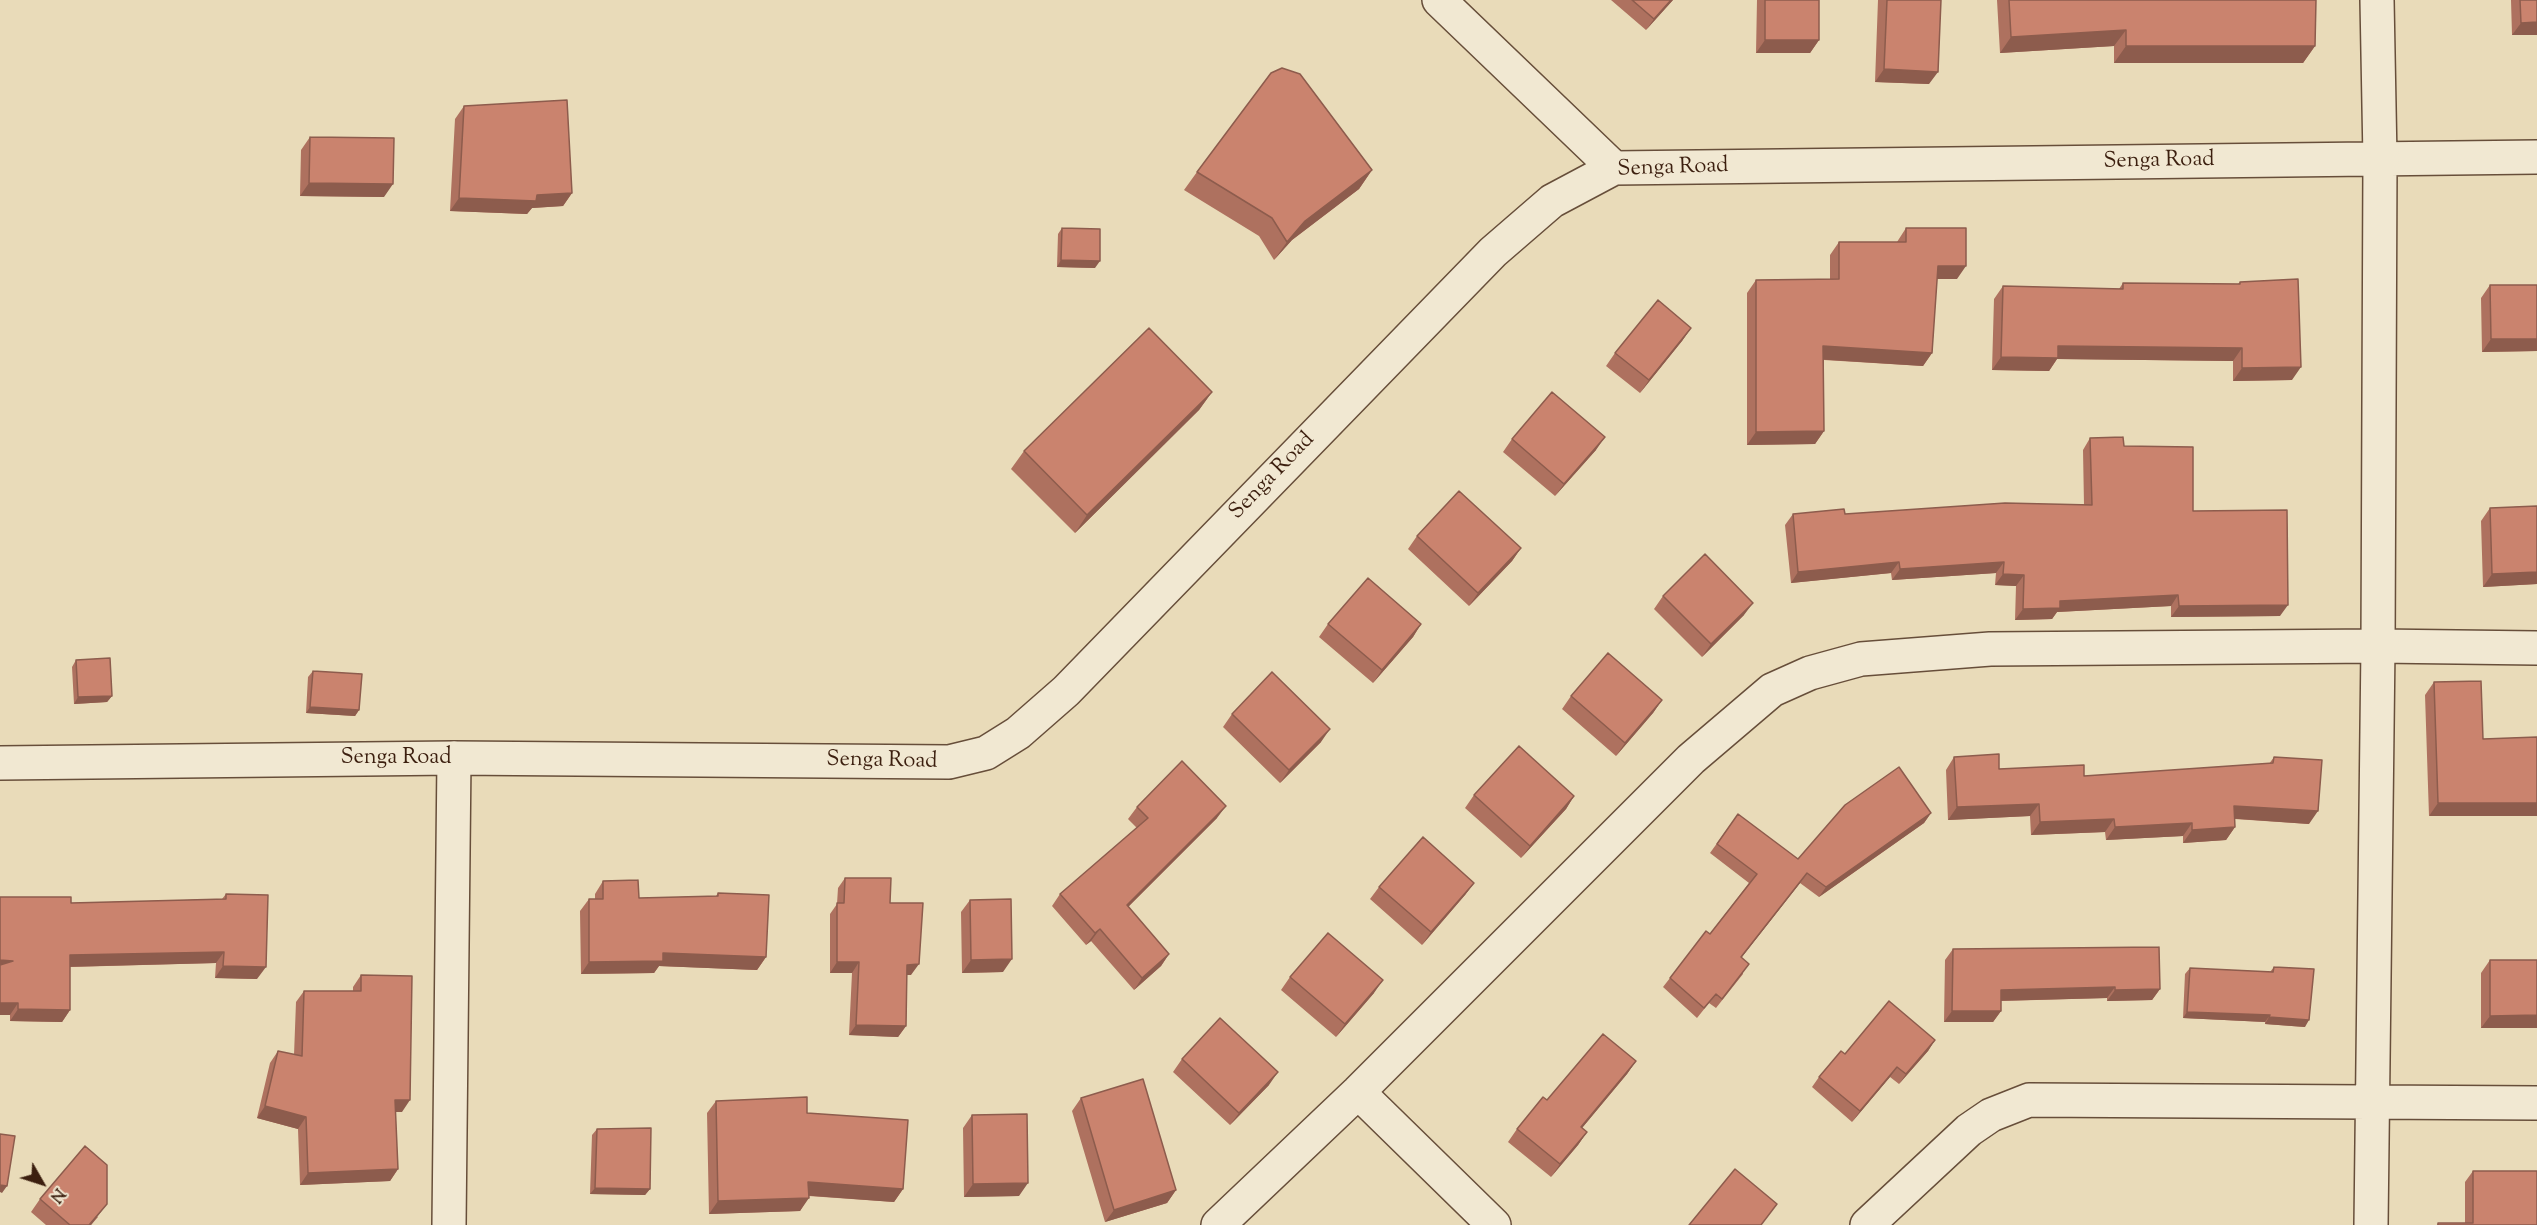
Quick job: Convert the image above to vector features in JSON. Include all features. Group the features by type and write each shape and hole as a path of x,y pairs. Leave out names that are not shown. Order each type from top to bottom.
{"street":[{"path":"1439,0 1614,168"},
{"path":"2371,1225 2378,646 2380,159 2377,0"},
{"name":"Senga Road","path":"0,764 454,758 949,762 986,753 1018,733 1066,691 1520,226 1552,201 1614,168 2537,157"},
{"path":"1218,1225 1358,1092 1691,759 1772,690 1810,673 1861,659 1990,649 2378,646 2537,648"},
{"path":"449,1225 454,758"},
{"path":"1358,1092 1494,1225"},
{"path":"1867,1225 1969,1130 1991,1115 2029,1100 2537,1103"}],"building":[{"path":"1632,0 1671,0 1654,19"},
{"path":"1765,0 1819,0 1819,40 1765,40"},
{"path":"1887,0 1941,0 1938,72 1884,69"},
{"path":"2009,0 2316,0 2315,46 2126,46 2126,30 2011,37"},
{"path":"2520,0 2537,0 2537,22 2521,23"},
{"path":"1282,68 1300,74 1372,170 1305,221 1287,242 1272,218 1197,172 1271,73"},
{"path":"567,100 572,193 537,195 536,201 459,198 464,106"},
{"path":"310,137 394,138 393,184 309,183"},
{"path":"1062,228 1100,229 1100,261 1061,260"},
{"path":"1906,228 1966,228 1966,266 1938,266 1932,353 1823,346 1824,431 1756,432 1756,280 1839,279 1839,242 1906,242"},
{"path":"2298,279 2301,367 2242,368 2242,348 2058,346 2058,358 2001,357 2003,286 2123,289 2123,283 2240,284 2240,282"},
{"path":"2490,285 2537,285 2537,339 2491,339"},
{"path":"1658,300 1691,328 1649,380 1615,353"},
{"path":"1149,328 1212,392 1087,515 1024,451"},
{"path":"1552,392 1605,437 1564,484 1512,439"},
{"path":"2123,437 2124,446 2193,447 2193,511 2287,510 2288,605 2179,606 2178,595 2060,601 2060,608 2023,609 2024,575 2003,574 2004,562 1900,569 1899,562 1798,572 1793,514 1844,509 1845,514 2005,503 2092,505 2090,438"},
{"path":"1459,491 1521,548 1478,593 1417,536"},
{"path":"2537,506 2537,572 2492,574 2490,508"},
{"path":"1705,554 1753,603 1711,644 1663,596"},
{"path":"1368,578 1421,624 1382,670 1328,624"},
{"path":"1608,653 1662,700 1625,743 1571,696"},
{"path":"110,658 112,696 78,697 76,660"},
{"path":"313,671 362,674 359,710 310,707"},
{"path":"1272,672 1330,729 1289,770 1232,714"},
{"path":"2481,681 2483,739 2537,737 2537,803 2438,803 2434,682"},
{"path":"1519,746 1574,796 1530,846 1474,795"},
{"path":"1999,754 1999,769 2084,765 2084,776 2273,763 2274,757 2322,760 2318,811 2234,806 2235,827 2192,830 2192,823 2115,827 2114,819 2040,822 2039,804 1957,807 1954,757"},
{"path":"1182,761 1226,806 1127,905 1169,954 1142,978 1100,929 1095,933 1060,894 1148,818 1137,807"},
{"path":"1899,767 1931,813 1826,887 1807,873 1741,957 1749,964 1722,999 1716,994 1704,1008 1670,978 1706,931 1710,934 1757,874 1717,844 1738,814 1798,859 1845,805"},
{"path":"1423,837 1474,883 1431,932 1379,887"},
{"path":"845,878 891,878 890,903 923,903 919,964 907,965 906,1026 856,1025 859,962 837,962 837,903 844,903"},
{"path":"638,880 639,898 718,896 718,893 769,895 766,957 663,953 663,961 589,962 589,899 603,899 603,881"},
{"path":"226,894 268,895 266,967 223,966 224,952 70,955 70,1010 18,1009 18,1003 0,1003 0,965 13,961 0,960 0,897 71,897 71,903 226,899"},
{"path":"1011,899 1012,959 971,960 970,900"},
{"path":"1328,933 1383,980 1345,1024 1290,977"},
{"path":"2159,947 2160,989 2115,990 2115,987 2001,990 2001,1011 1952,1011 1953,949"},
{"path":"2490,960 2537,960 2537,1015 2490,1016"},
{"path":"2274,967 2314,969 2309,1020 2269,1017 2270,1015 2187,1012 2190,968 2273,972"},
{"path":"361,975 412,976 410,1100 395,1100 398,1169 308,1173 306,1117 265,1106 278,1051 302,1056 304,991 361,991"},
{"path":"1889,1001 1935,1040 1906,1074 1897,1067 1860,1111 1819,1077 1841,1051 1845,1054"},
{"path":"1220,1018 1278,1072 1239,1113 1182,1059"},
{"path":"1603,1034 1636,1061 1581,1127 1587,1132 1560,1164 1517,1129 1543,1097 1547,1100"},
{"path":"1143,1079 1176,1190 1114,1210 1081,1098"},
{"path":"807,1097 807,1113 908,1120 903,1189 808,1182 809,1198 718,1201 716,1101"},
{"path":"1027,1114 1028,1183 973,1184 972,1115"},
{"path":"651,1128 650,1189 595,1188 597,1129"},
{"path":"0,1134 15,1136 7,1186 0,1185"},
{"path":"85,1146 107,1165 107,1204 89,1225 70,1225 40,1199"},
{"path":"1735,1169 1777,1204 1761,1225 1689,1225"},
{"path":"2473,1171 2537,1171 2537,1225 2438,1225 2438,1223 2473,1223"}]}
